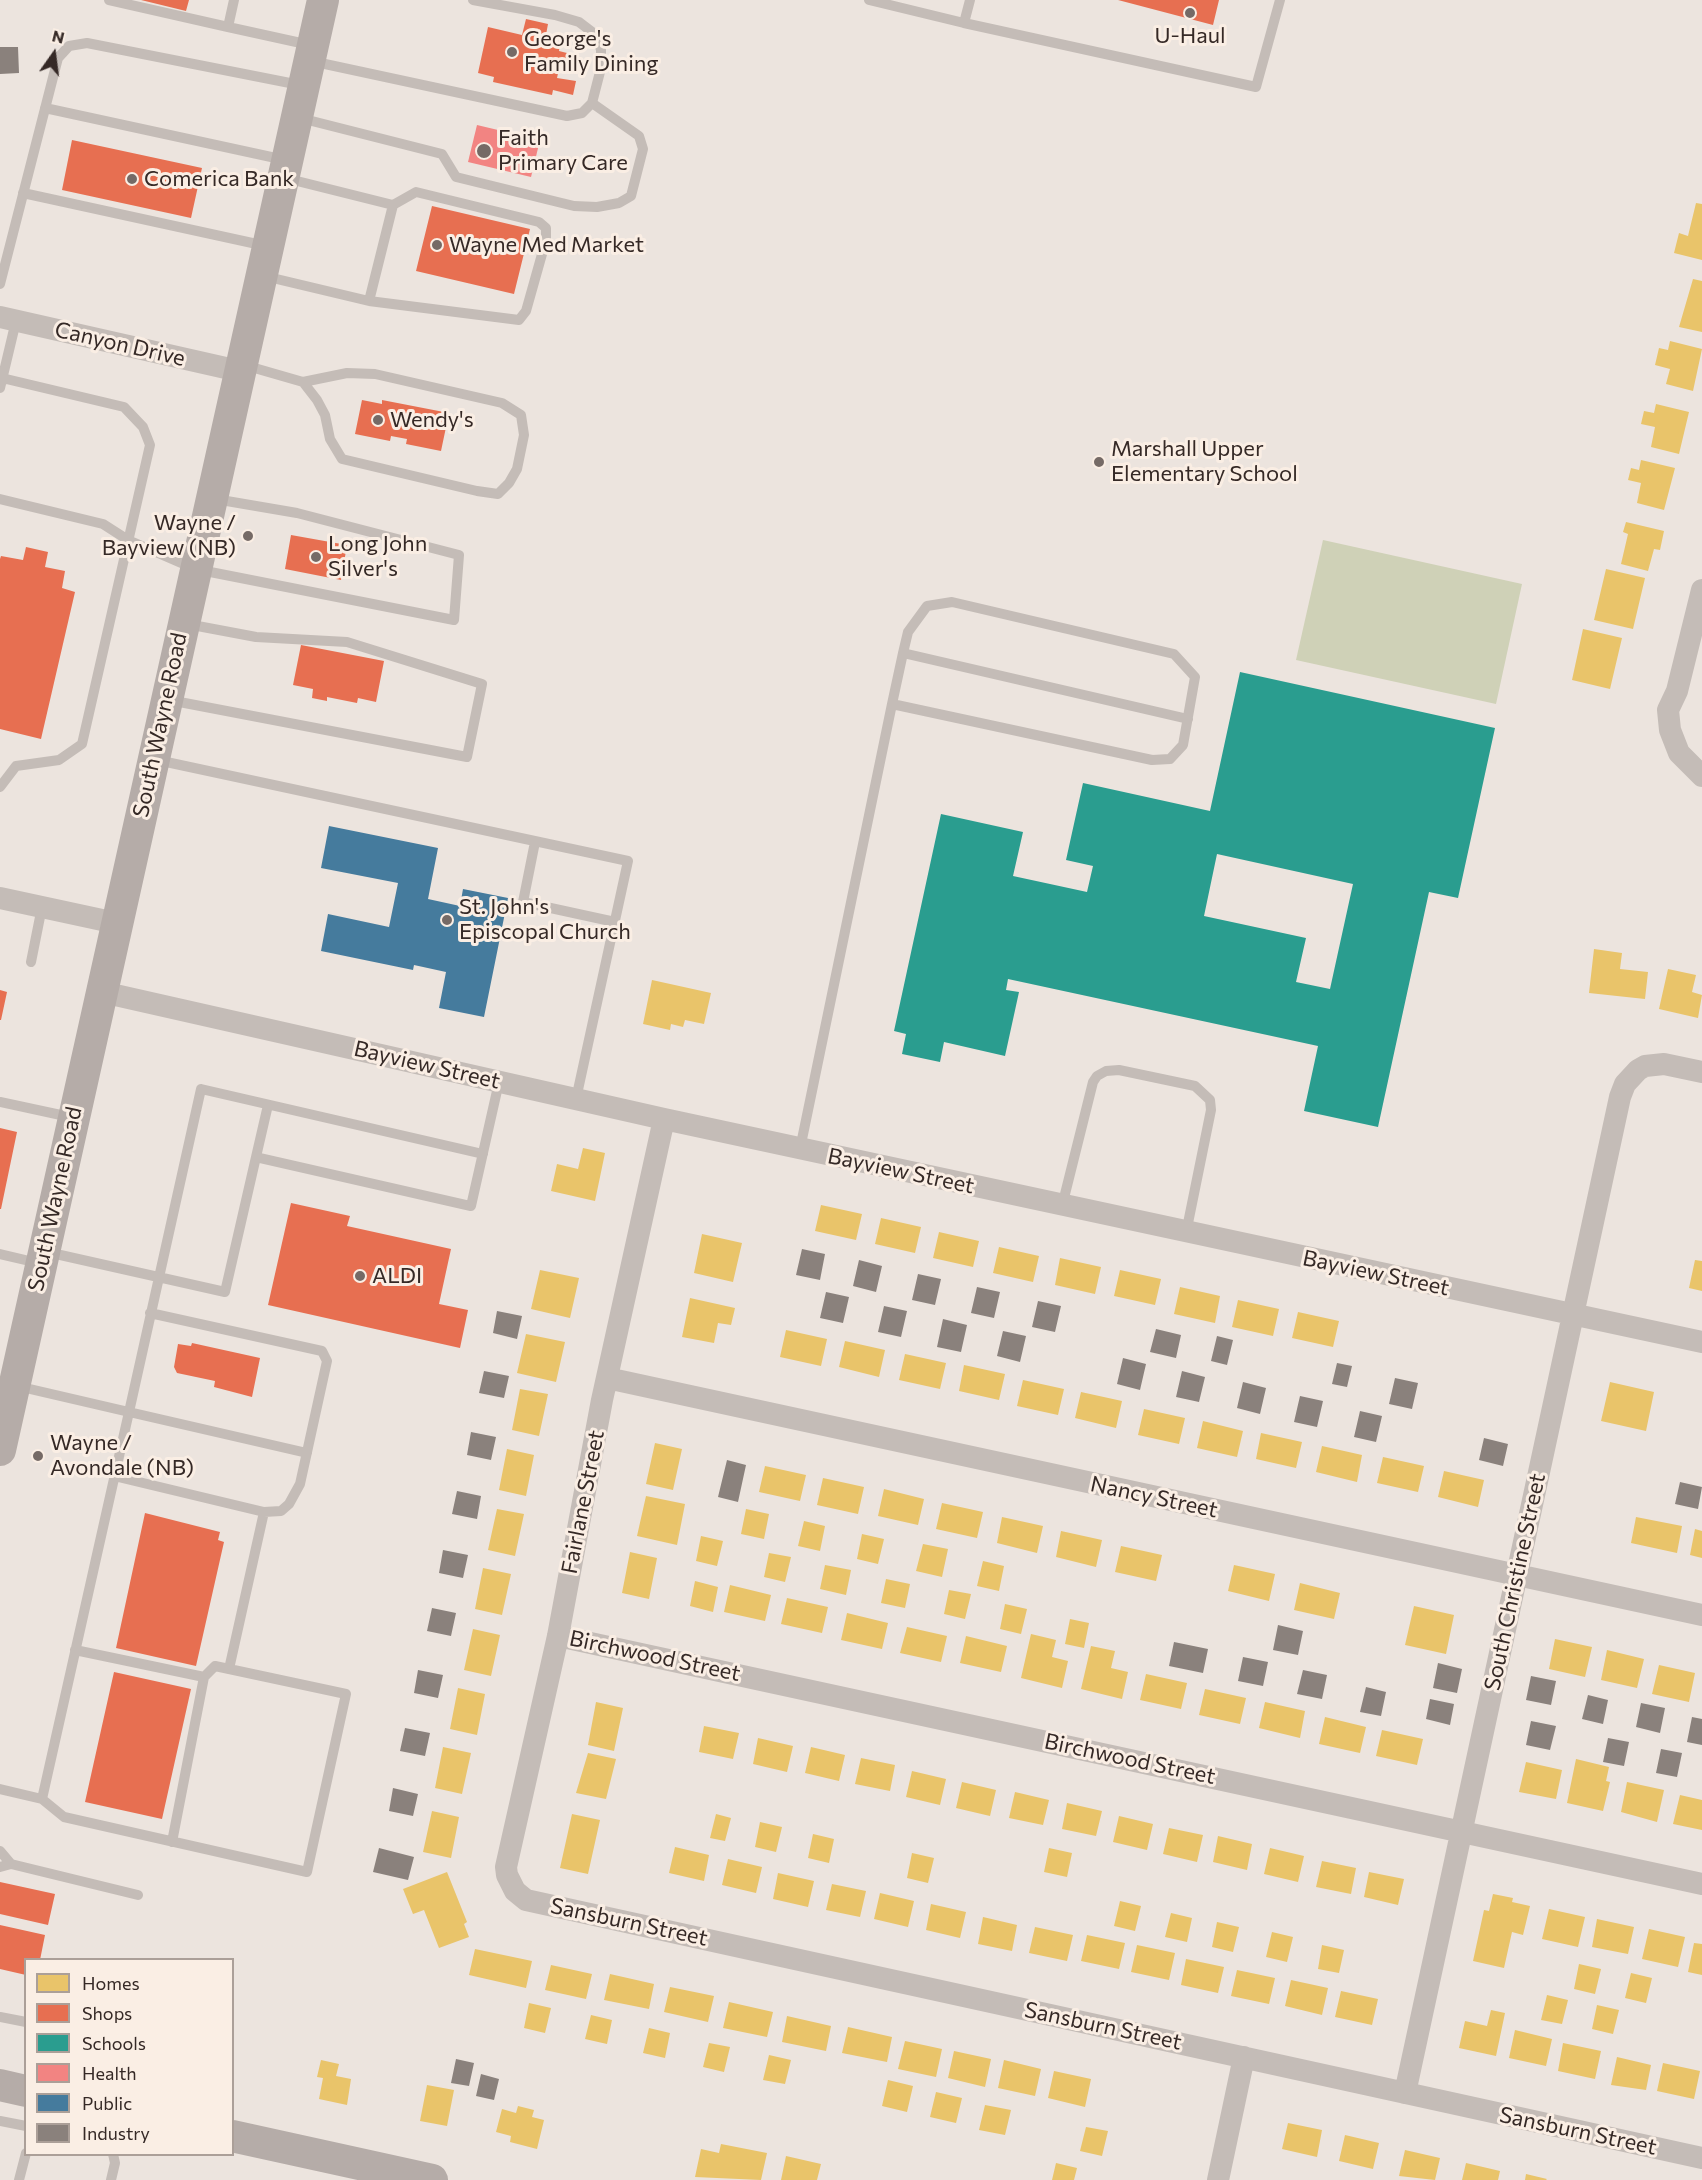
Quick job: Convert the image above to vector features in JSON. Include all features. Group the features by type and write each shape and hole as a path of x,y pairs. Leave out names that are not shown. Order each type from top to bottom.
{"main road":[{"name":"South Wayne Road","path":"2,1433 14,1371 43,1258 323,0"},
{"path":"0,2085 24,2091"},
{"path":"234,2136 432,2180"}],"street":[{"name":"Canyon Drive","path":"8,319 240,368"},
{"path":"1702,590 1677,691 1668,710 1670,730 1679,753 1702,776"},
{"path":"0,898 116,923"},
{"name":"Bayview Street","path":"102,992 800,1149 1702,1342"},
{"name":"South Christine Street","path":"1405,2093 1620,1096 1625,1084 1645,1066 1664,1064 1702,1072"},
{"name":"Fairlane Street","path":"511,1885 507,1868 558,1636 607,1378 664,1119"},
{"name":"Nancy Street","path":"607,1378 1702,1615"},
{"name":"Birchwood Street","path":"558,1636 1702,1884"},
{"name":"Sansburn Street","path":"511,1885 526,1900 1702,2158"},
{"path":"1218,2180 1244,2057"}],"lane":[{"path":"109,0 228,27 309,64"},
{"path":"228,27 234,0"},
{"path":"0,284 58,58 69,46 87,43 309,64 567,116 582,113 592,103 601,68 601,50 596,35 579,22 555,15 473,0"},
{"path":"869,0 1256,87 1280,0"},
{"path":"964,23 970,0"},
{"path":"297,117 442,154 456,177 574,206 597,207 619,204 632,196 643,149 639,136 592,103"},
{"path":"45,108 285,169 393,205"},
{"path":"23,193 264,261 369,301 519,320 526,311 546,240 546,228 539,222 416,192 393,205 369,301"},
{"path":"0,787 16,766 59,760 82,744 150,445 143,427 124,407 1,383 8,319"},
{"path":"240,368 303,382 347,373 375,374 502,403 521,415 524,435 517,469 509,483 498,494 342,459 330,439 325,415 303,382"},
{"path":"0,499 103,524 128,540 195,569 454,620 459,555 297,513 211,498"},
{"path":"800,1149 892,704 903,653 908,632 927,606 952,602 1174,654 1195,677 1183,746 1170,759 1152,760 892,704"},
{"path":"166,700 467,757 482,684 347,642 256,637 183,623"},
{"path":"903,653 1188,719"},
{"path":"153,759 628,861 576,1099"},
{"path":"536,842 523,902 615,922"},
{"path":"31,962 42,907"},
{"path":"1062,1206 1097,1076 1119,1070 1195,1086 1210,1100 1211,1110 1186,1233"},
{"path":"256,1157 471,1206 499,1082"},
{"path":"42,1799 201,1089 483,1154"},
{"path":"0,1102 73,1118"},
{"path":"0,1254 43,1258 158,1277 225,1292 268,1105"},
{"path":"114,1476 264,1512 281,1511 289,1504 300,1484 307,1453 327,1361 322,1351 150,1313"},
{"path":"14,1371 129,1412 307,1453"},
{"path":"229,1669 264,1512"},
{"path":"75,1650 204,1677"},
{"path":"0,1789 42,1799 63,1817 172,1842 307,1872 346,1694 215,1666 204,1677 172,1842"},
{"path":"0,1851 5,1865 138,1895"},
{"path":"0,2017 24,2022"},
{"path":"0,2121 24,2127"},
{"path":"19,2180 25,2156"},
{"path":"111,2180 115,2163 113,2156"}],"green space":[{"path":"1323,540 1522,584 1496,704 1296,660"}],"building: Homes":[{"path":"1696,203 1702,204 1702,260 1674,253 1679,233 1688,236"},
{"path":"1693,279 1702,281 1702,332 1679,327"},
{"path":"1670,341 1702,349 1693,391 1666,384 1670,369 1655,365 1659,348 1668,350"},
{"path":"1656,404 1689,412 1679,454 1651,447 1655,427 1641,424 1644,411 1654,413"},
{"path":"1641,460 1675,468 1664,510 1637,503 1641,483 1628,480 1631,468 1639,470"},
{"path":"1626,522 1664,531 1660,550 1654,549 1648,571 1621,564 1628,534 1623,532"},
{"path":"1606,569 1645,578 1633,629 1594,620"},
{"path":"1583,629 1622,638 1610,689 1572,680"},
{"path":"1594,949 1622,953 1620,969 1648,972 1645,999 1589,993"},
{"path":"1668,969 1696,975 1692,992 1702,995 1698,1018 1659,1009"},
{"path":"652,980 711,993 704,1024 685,1020 683,1027 671,1024 670,1030 643,1024"},
{"path":"583,1148 605,1153 595,1201 551,1191 557,1164 578,1169"},
{"path":"821,1205 862,1214 856,1240 815,1231"},
{"path":"881,1218 921,1227 915,1253 875,1244"},
{"path":"939,1232 979,1241 973,1267 933,1258"},
{"path":"702,1234 742,1243 733,1282 694,1273"},
{"path":"999,1247 1039,1256 1033,1282 993,1273"},
{"path":"1060,1258 1101,1267 1095,1294 1055,1285"},
{"path":"1695,1260 1702,1261 1702,1291 1689,1288"},
{"path":"540,1270 579,1278 570,1318 531,1309"},
{"path":"1120,1270 1161,1279 1155,1305 1114,1296"},
{"path":"1180,1287 1220,1296 1215,1323 1174,1314"},
{"path":"690,1298 735,1308 731,1325 718,1323 714,1343 682,1337"},
{"path":"1238,1300 1279,1309 1273,1336 1232,1327"},
{"path":"1298,1312 1339,1321 1333,1347 1292,1338"},
{"path":"786,1330 827,1339 821,1366 780,1357"},
{"path":"526,1334 565,1342 556,1382 517,1373"},
{"path":"845,1341 885,1350 879,1377 839,1367"},
{"path":"905,1354 946,1363 940,1389 899,1380"},
{"path":"964,1365 1005,1374 999,1400 959,1391"},
{"path":"1023,1380 1064,1389 1058,1415 1017,1406"},
{"path":"1610,1382 1654,1392 1646,1431 1601,1421"},
{"path":"520,1389 548,1394 539,1436 512,1430"},
{"path":"1081,1392 1122,1401 1116,1428 1075,1418"},
{"path":"1144,1409 1185,1418 1179,1444 1138,1435"},
{"path":"1203,1421 1243,1431 1237,1457 1197,1448"},
{"path":"1261,1433 1302,1442 1296,1468 1256,1459"},
{"path":"655,1443 682,1449 673,1490 646,1484"},
{"path":"1322,1446 1362,1455 1357,1482 1316,1472"},
{"path":"507,1449 534,1455 526,1496 499,1490"},
{"path":"1383,1457 1424,1466 1418,1492 1377,1483"},
{"path":"765,1466 806,1475 800,1501 759,1492"},
{"path":"1444,1471 1484,1480 1478,1507 1438,1497"},
{"path":"823,1478 864,1487 858,1514 817,1505"},
{"path":"884,1489 924,1499 918,1525 878,1516"},
{"path":"646,1496 685,1504 677,1545 637,1536"},
{"path":"942,1503 983,1512 977,1538 936,1529"},
{"path":"497,1509 524,1514 515,1556 488,1550"},
{"path":"746,1509 769,1514 764,1539 741,1534"},
{"path":"1002,1517 1043,1526 1037,1553 997,1543"},
{"path":"1636,1517 1682,1526 1677,1553 1631,1543"},
{"path":"804,1521 825,1526 820,1551 798,1546"},
{"path":"1695,1529 1702,1531 1702,1558 1690,1555"},
{"path":"1061,1531 1102,1540 1096,1567 1056,1557"},
{"path":"862,1534 884,1539 878,1564 857,1559"},
{"path":"701,1536 723,1541 717,1566 696,1561"},
{"path":"923,1544 948,1549 942,1577 916,1571"},
{"path":"1121,1546 1162,1555 1156,1581 1115,1572"},
{"path":"630,1552 657,1558 649,1599 622,1593"},
{"path":"769,1553 791,1557 785,1582 764,1577"},
{"path":"983,1561 1004,1566 999,1591 977,1586"},
{"path":"825,1565 851,1570 846,1595 820,1589"},
{"path":"1234,1565 1275,1574 1269,1601 1228,1591"},
{"path":"483,1568 511,1574 502,1615 475,1609"},
{"path":"886,1579 910,1584 905,1608 881,1603"},
{"path":"695,1581 718,1587 713,1612 690,1606"},
{"path":"1300,1583 1340,1593 1334,1619 1294,1610"},
{"path":"730,1585 771,1595 765,1621 724,1612"},
{"path":"949,1590 971,1594 965,1619 944,1614"},
{"path":"787,1598 828,1607 822,1633 781,1624"},
{"path":"1005,1604 1027,1609 1021,1634 1000,1629"},
{"path":"1414,1606 1454,1615 1446,1654 1405,1645"},
{"path":"847,1613 888,1623 882,1649 841,1640"},
{"path":"1070,1619 1089,1623 1084,1648 1065,1644"},
{"path":"907,1627 947,1636 941,1662 900,1653"},
{"path":"473,1629 500,1635 491,1676 464,1670"},
{"path":"1031,1634 1056,1640 1052,1657 1068,1661 1062,1688 1021,1678"},
{"path":"966,1636 1007,1646 1001,1672 960,1663"},
{"path":"1555,1639 1592,1647 1585,1677 1549,1669"},
{"path":"1091,1646 1115,1651 1111,1668 1128,1672 1122,1699 1081,1689"},
{"path":"1607,1650 1644,1659 1637,1688 1601,1680"},
{"path":"1659,1665 1695,1673 1689,1702 1652,1694"},
{"path":"1146,1674 1187,1683 1181,1709 1140,1700"},
{"path":"458,1688 485,1694 477,1735 450,1729"},
{"path":"1205,1689 1246,1698 1240,1724 1199,1715"},
{"path":"596,1702 623,1708 614,1751 588,1745"},
{"path":"1265,1702 1305,1711 1300,1738 1259,1728"},
{"path":"1325,1717 1366,1727 1360,1753 1319,1744"},
{"path":"704,1726 739,1733 733,1759 699,1752"},
{"path":"1382,1730 1423,1739 1417,1765 1376,1756"},
{"path":"758,1738 793,1746 787,1772 753,1764"},
{"path":"443,1747 471,1753 462,1794 435,1788"},
{"path":"811,1747 845,1755 839,1781 805,1773"},
{"path":"588,1753 616,1759 606,1799 576,1793"},
{"path":"861,1758 895,1765 890,1791 855,1784"},
{"path":"1576,1759 1609,1767 1606,1781 1610,1782 1603,1811 1567,1803"},
{"path":"1526,1762 1562,1770 1556,1799 1519,1792"},
{"path":"912,1771 946,1779 940,1805 906,1797"},
{"path":"962,1782 996,1790 990,1816 956,1808"},
{"path":"1627,1782 1664,1790 1657,1822 1621,1812"},
{"path":"1015,1792 1049,1800 1043,1825 1009,1818"},
{"path":"1680,1795 1702,1800 1702,1830 1673,1824"},
{"path":"1067,1803 1102,1811 1096,1836 1062,1829"},
{"path":"432,1811 459,1817 451,1858 423,1852"},
{"path":"572,1814 600,1820 588,1874 560,1868"},
{"path":"716,1814 731,1818 725,1841 710,1838"},
{"path":"1119,1816 1153,1824 1147,1850 1113,1842"},
{"path":"760,1822 782,1827 776,1852 755,1847"},
{"path":"1169,1828 1203,1835 1197,1862 1163,1854"},
{"path":"813,1834 834,1839 829,1863 808,1858"},
{"path":"1218,1836 1252,1844 1247,1870 1213,1862"},
{"path":"675,1847 709,1855 704,1881 669,1873"},
{"path":"1049,1848 1072,1853 1067,1877 1044,1872"},
{"path":"1270,1848 1304,1856 1298,1882 1264,1874"},
{"path":"912,1853 934,1858 928,1883 907,1878"},
{"path":"728,1859 762,1867 756,1893 722,1885"},
{"path":"1322,1861 1356,1868 1351,1894 1316,1887"},
{"path":"447,1872 467,1922 464,1924 469,1937 439,1948 424,1910 413,1914 403,1889"},
{"path":"1369,1872 1404,1879 1398,1905 1364,1897"},
{"path":"778,1873 814,1881 808,1907 773,1899"},
{"path":"832,1884 866,1891 860,1917 826,1910"},
{"path":"880,1893 914,1901 908,1927 874,1919"},
{"path":"1493,1894 1513,1898 1512,1902 1530,1906 1523,1935 1512,1932 1504,1968 1473,1961 1484,1910 1489,1911"},
{"path":"1120,1901 1141,1906 1135,1931 1114,1926"},
{"path":"931,1904 966,1912 960,1938 926,1930"},
{"path":"1549,1909 1585,1917 1578,1947 1542,1939"},
{"path":"1171,1913 1192,1918 1187,1942 1165,1937"},
{"path":"983,1917 1017,1925 1012,1951 978,1944"},
{"path":"1597,1919 1634,1927 1628,1954 1592,1947"},
{"path":"1217,1922 1239,1927 1233,1952 1212,1947"},
{"path":"1035,1927 1073,1935 1067,1961 1029,1953"},
{"path":"1649,1929 1685,1937 1678,1967 1642,1959"},
{"path":"1272,1932 1293,1937 1287,1962 1266,1957"},
{"path":"1087,1935 1125,1943 1119,1969 1081,1961"},
{"path":"1694,1943 1702,1944 1702,1975 1688,1972"},
{"path":"1137,1945 1175,1953 1169,1980 1131,1972"},
{"path":"1322,1945 1344,1950 1339,1973 1318,1969"},
{"path":"475,1949 532,1961 526,1988 469,1975"},
{"path":"1186,1959 1224,1967 1218,1993 1181,1985"},
{"path":"1579,1964 1601,1969 1595,1994 1574,1989"},
{"path":"551,1965 592,1974 586,1999 545,1990"},
{"path":"1237,1970 1275,1978 1269,2004 1231,1996"},
{"path":"1631,1973 1652,1978 1646,2003 1625,1998"},
{"path":"610,1974 654,1984 649,2009 604,2000"},
{"path":"1291,1980 1328,1988 1322,2015 1285,2006"},
{"path":"670,1987 714,1996 708,2022 664,2012"},
{"path":"1341,1991 1378,1999 1372,2025 1335,2017"},
{"path":"1547,1995 1568,2000 1562,2024 1541,2020"},
{"path":"729,2002 773,2012 767,2037 723,2028"},
{"path":"529,2003 551,2008 545,2033 524,2028"},
{"path":"1597,2005 1619,2010 1613,2034 1592,2029"},
{"path":"1491,2010 1505,2013 1496,2056 1459,2048 1465,2021 1487,2026"},
{"path":"591,2015 612,2020 607,2044 585,2039"},
{"path":"787,2016 831,2026 826,2051 782,2042"},
{"path":"848,2027 892,2037 887,2062 842,2053"},
{"path":"649,2028 670,2033 665,2058 643,2053"},
{"path":"1515,2030 1552,2039 1546,2066 1509,2058"},
{"path":"905,2041 942,2049 936,2077 898,2069"},
{"path":"709,2043 730,2047 724,2072 703,2067"},
{"path":"1563,2043 1601,2051 1595,2079 1558,2071"},
{"path":"954,2051 991,2059 985,2087 948,2078"},
{"path":"769,2055 791,2060 785,2084 763,2080"},
{"path":"1617,2057 1651,2065 1646,2090 1611,2085"},
{"path":"321,2060 339,2064 336,2076 351,2079 347,2105 319,2099 323,2078 317,2077"},
{"path":"1004,2060 1041,2069 1035,2096 998,2088"},
{"path":"1663,2063 1700,2071 1694,2099 1657,2091"},
{"path":"1054,2071 1091,2079 1085,2107 1048,2098"},
{"path":"888,2080 913,2086 907,2112 882,2106"},
{"path":"427,2085 454,2090 447,2126 420,2121"},
{"path":"936,2092 962,2098 956,2123 930,2117"},
{"path":"985,2105 1011,2110 1005,2135 979,2130"},
{"path":"518,2106 534,2110 532,2117 544,2120 537,2149 510,2142 511,2136 496,2132 502,2109 516,2113"},
{"path":"1288,2123 1322,2130 1317,2157 1282,2149"},
{"path":"1086,2127 1108,2131 1102,2156 1080,2151"},
{"path":"1345,2135 1379,2143 1373,2169 1339,2161"},
{"path":"721,2144 767,2153 761,2180 695,2177 701,2149 719,2153"},
{"path":"1405,2150 1440,2158 1435,2180 1399,2176"},
{"path":"786,2156 821,2164 817,2180 781,2180"},
{"path":"1056,2163 1077,2168 1074,2180 1052,2180"},
{"path":"1466,2163 1500,2171 1498,2180 1462,2180"},
{"path":"1526,2174 1547,2179 1525,2180"}],"building: Shops":[{"path":"141,0 189,0 186,11"},
{"name":"U-Haul","path":"1118,0 1219,0 1213,25"},
{"path":"526,19 548,24 545,40 560,43 559,51 567,53 565,65 560,64 557,78 576,81 573,95 553,90 552,95 493,82 494,77 478,73 488,27 522,35"},
{"name":"Comerica Bank","path":"72,140 202,168 191,218 62,190"},
{"path":"432,206 530,229 514,294 416,271"},
{"path":"362,400 382,404 382,400 449,413 441,451 406,444 407,439 391,436 390,441 355,434"},
{"name":"Long John Silver's","path":"291,535 347,545 341,580 285,569"},
{"path":"26,547 48,552 45,567 65,571 62,588 75,592 41,739 0,729 0,559 1,556 23,560"},
{"path":"301,645 384,661 376,702 358,698 357,703 327,697 327,701 312,698 313,689 293,685"},
{"path":"0,990 7,992 1,1020 0,1020"},
{"path":"0,1128 17,1132 1,1209 0,1209"},
{"name":"ALDI","path":"291,1203 350,1216 347,1226 451,1249 439,1304 468,1310 460,1348 268,1305"},
{"path":"192,1343 260,1358 252,1397 214,1387 215,1381 177,1373 174,1367 178,1344 191,1346"},
{"path":"145,1513 220,1532 218,1540 224,1542 196,1666 116,1648"},
{"path":"114,1672 191,1689 162,1819 85,1802"},
{"path":"0,1882 55,1894 48,1925 0,1914"},
{"path":"0,1925 45,1935 40,1958 24,1958 24,1975 0,1969"}],"building: Schools":[{"path":"1240,672 1495,728 1458,898 1429,892 1378,1127 1304,1111 1318,1046 1008,979 1006,990 1019,992 1005,1056 944,1042 940,1062 902,1054 906,1034 894,1031 941,814 1023,832 1013,876 1087,892 1093,866 1066,860 1083,783 1210,811","holes":["1217,854 1353,884 1330,989 1296,982 1306,938 1204,916"]}],"building: Health":[{"path":"477,125 540,140 531,177 468,162"}],"building: Public":[{"name":"St. John's Episcopal Church","path":"329,826 438,848 428,899 460,906 463,889 508,898 484,1017 439,1008 446,972 414,965 413,970 321,951 328,914 389,927 398,883 321,868"}],"building: Industry":[{"path":"0,47 18,47 19,73 0,74"},
{"path":"802,1249 825,1254 820,1280 796,1275"},
{"path":"859,1260 882,1266 876,1292 853,1286"},
{"path":"918,1274 941,1279 935,1305 912,1300"},
{"path":"977,1287 1000,1292 994,1318 971,1313"},
{"path":"826,1292 849,1297 843,1323 820,1318"},
{"path":"1038,1301 1061,1306 1055,1332 1032,1327"},
{"path":"884,1306 907,1311 901,1337 878,1332"},
{"path":"497,1311 522,1316 517,1339 493,1333"},
{"path":"943,1319 967,1325 961,1352 937,1347"},
{"path":"1156,1329 1181,1335 1176,1358 1150,1352"},
{"path":"1003,1331 1026,1336 1020,1362 997,1356"},
{"path":"1217,1336 1233,1340 1227,1365 1211,1361"},
{"path":"1123,1358 1146,1364 1140,1390 1117,1384"},
{"path":"1337,1363 1352,1366 1347,1387 1332,1384"},
{"path":"484,1371 509,1376 504,1398 479,1393"},
{"path":"1182,1371 1205,1377 1199,1402 1176,1397"},
{"path":"1395,1378 1418,1383 1412,1409 1389,1404"},
{"path":"1243,1382 1266,1388 1260,1414 1237,1408"},
{"path":"1300,1396 1323,1401 1317,1427 1294,1422"},
{"path":"1360,1411 1382,1416 1376,1442 1354,1437"},
{"path":"471,1432 496,1437 491,1460 467,1455"},
{"path":"1484,1438 1508,1444 1503,1466 1479,1460"},
{"path":"727,1460 746,1465 738,1502 718,1497"},
{"path":"1680,1482 1702,1487 1698,1509 1675,1504"},
{"path":"457,1491 481,1496 477,1519 452,1514"},
{"path":"443,1550 468,1555 463,1578 439,1573"},
{"path":"432,1608 456,1613 451,1636 427,1631"},
{"path":"1278,1625 1303,1631 1298,1655 1273,1650"},
{"path":"1174,1642 1208,1649 1203,1673 1169,1666"},
{"path":"1243,1657 1268,1662 1263,1686 1238,1681"},
{"path":"1438,1663 1462,1669 1457,1693 1433,1688"},
{"path":"418,1670 443,1675 438,1698 414,1693"},
{"path":"1303,1670 1327,1675 1322,1699 1297,1694"},
{"path":"1531,1676 1556,1681 1551,1705 1526,1700"},
{"path":"1366,1687 1386,1692 1381,1716 1360,1712"},
{"path":"1588,1695 1608,1700 1603,1724 1582,1719"},
{"path":"1430,1699 1454,1704 1450,1725 1426,1719"},
{"path":"1641,1703 1665,1708 1660,1733 1636,1727"},
{"path":"1692,1717 1702,1719 1702,1745 1687,1742"},
{"path":"1531,1721 1556,1726 1550,1750 1526,1745"},
{"path":"405,1728 430,1733 425,1756 400,1751"},
{"path":"1608,1738 1629,1742 1624,1766 1603,1762"},
{"path":"1661,1749 1682,1753 1677,1777 1656,1773"},
{"path":"393,1788 418,1794 413,1816 389,1811"},
{"path":"379,1848 414,1857 408,1880 373,1872"},
{"path":"456,2059 474,2063 469,2086 451,2083"},
{"path":"481,2074 499,2079 494,2100 476,2096"}],"place":[{"name":"U-Haul","path":"1190,13"},
{"name":"George's Family Dining","path":"512,52"},
{"name":"Faith Primary Care","path":"484,151"},
{"name":"Comerica Bank","path":"132,179"},
{"name":"Wayne Med Market","path":"437,245"},
{"name":"Wendy's","path":"378,420"},
{"name":"Marshall Upper Elementary School","path":"1099,462"},
{"name":"Wayne / Bayview (NB)","path":"248,536"},
{"name":"Long John Silver's","path":"316,557"},
{"name":"St. John's Episcopal Church","path":"447,920"},
{"name":"ALDI","path":"360,1276"},
{"name":"Wayne / Avondale (NB)","path":"38,1456"}]}
